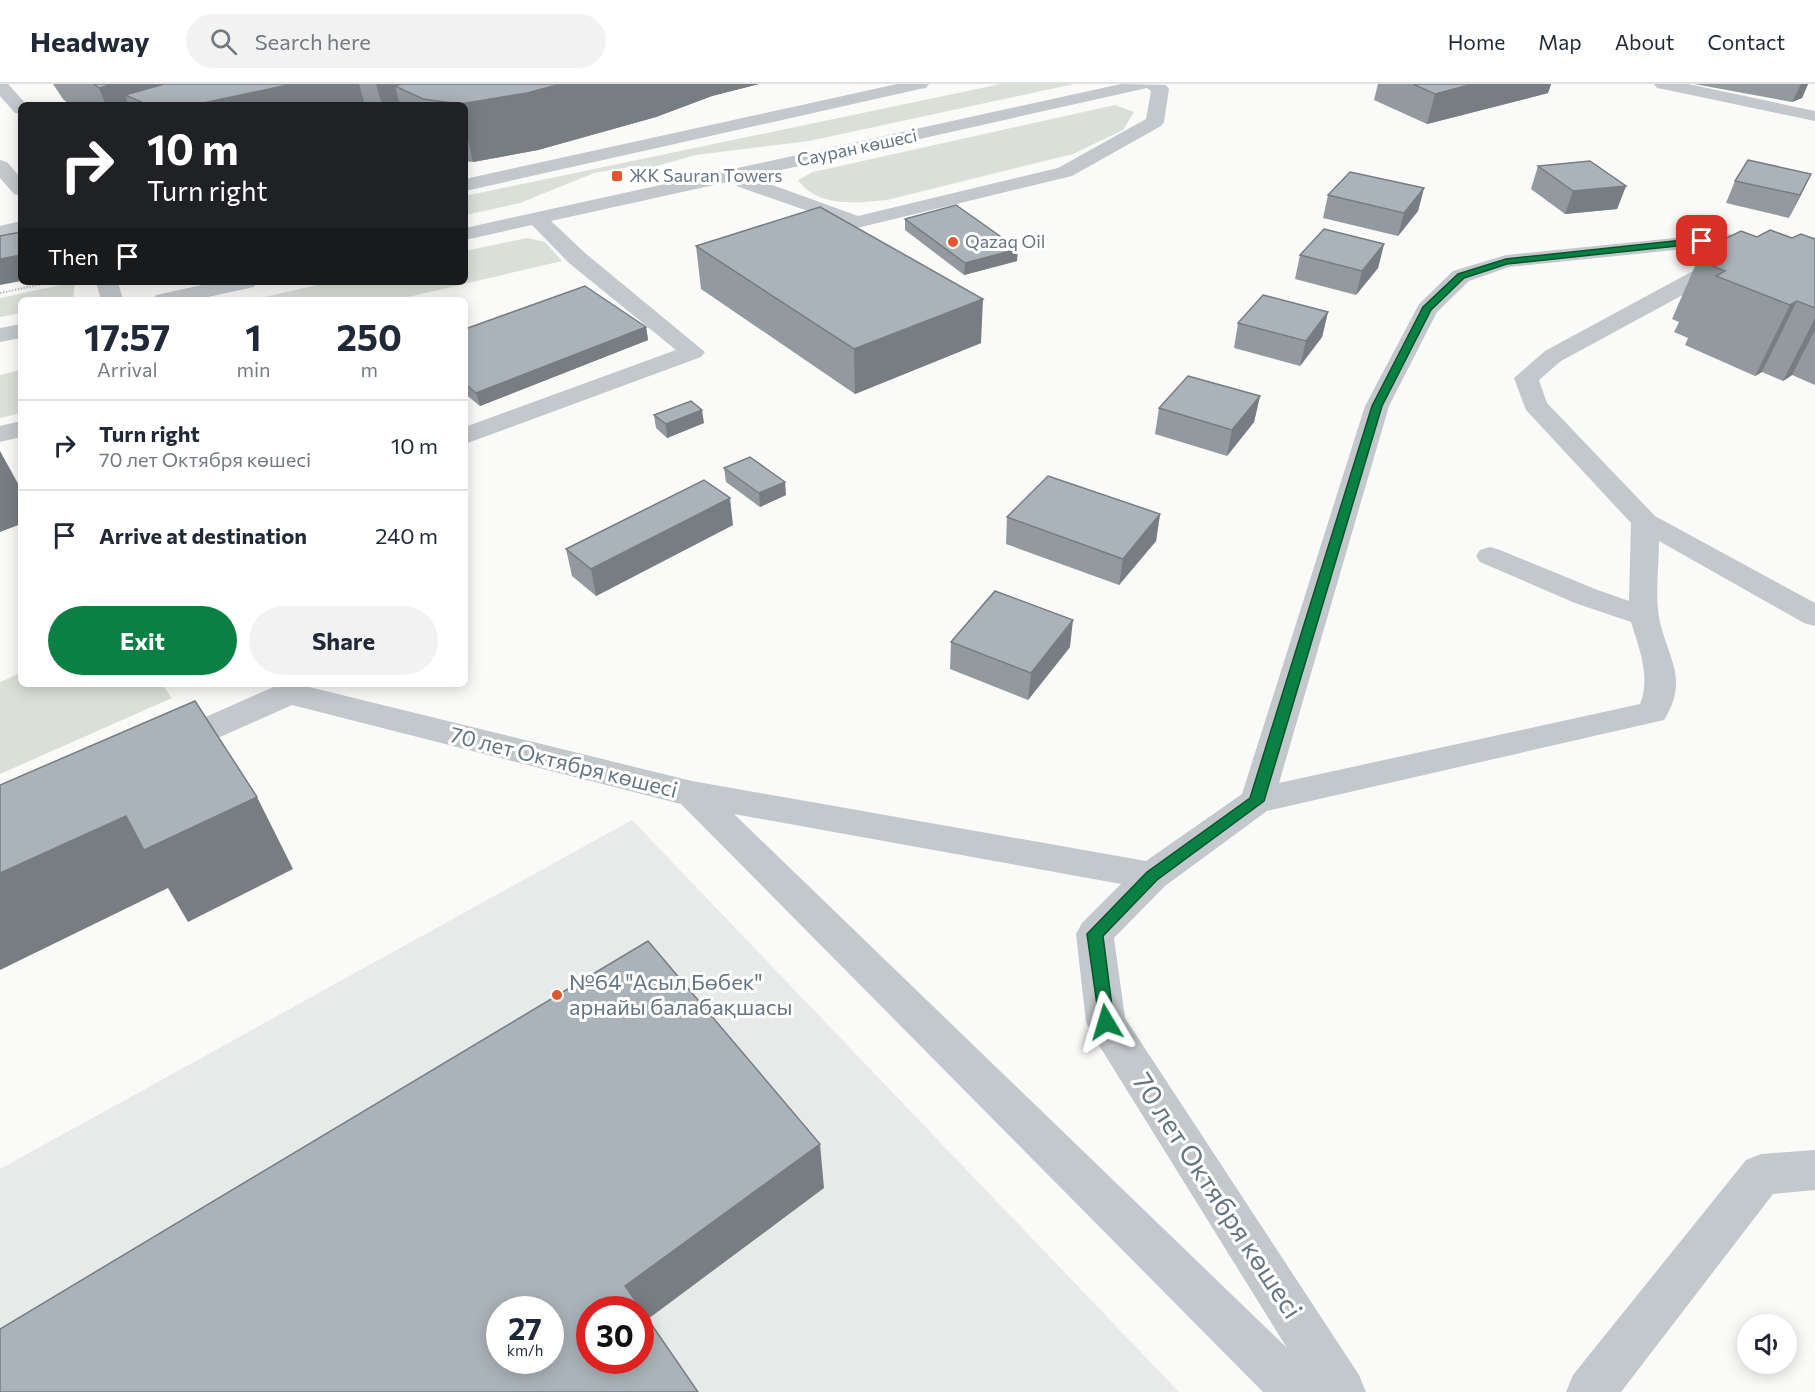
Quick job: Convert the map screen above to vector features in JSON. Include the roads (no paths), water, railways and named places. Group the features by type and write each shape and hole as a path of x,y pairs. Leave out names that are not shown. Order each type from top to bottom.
{"street":[{"path":"468,183 881,87 920,84"},
{"name":"Сауран көшесі","path":"468,233 1144,84"},
{"path":"736,174 746,183 857,222 1065,172 1155,122 1160,89 1151,84"},
{"path":"1663,84 1815,116"},
{"path":"0,86 18,106"},
{"path":"0,166 18,187"},
{"path":"468,435 693,352 577,258 536,218"},
{"path":"0,232 18,228"},
{"path":"1645,522 1644,616 1658,661 1661,692 1653,712 1257,801 1377,406 1427,309 1461,276 1506,261 1724,239 1815,259"},
{"path":"1815,292 1769,277 1735,270 1710,272 1553,356 1526,378 1535,405 1645,522 1815,616"},
{"path":"178,297 232,285"},
{"path":"0,335 18,332"},
{"path":"0,434 18,430"},
{"path":"1490,556 1585,596 1644,616"},
{"name":"70 лет Октября көшесі","path":"139,759 289,693 692,794 1152,876"},
{"path":"692,794 1297,1392"},
{"name":"70 лет Октября көшесі","path":"1257,801 1152,876 1095,934 1106,1022 1342,1392"},
{"path":"1590,1392 1761,1174 1815,1170"}],"place":[{"name":"ЖК Sauran Towers","path":"617,176"},
{"name":"Qazaq Oil","path":"953,242"},
{"name":"№64 \"Асыл Бөбек\" арнайы балабақшасы","path":"557,995"}]}
